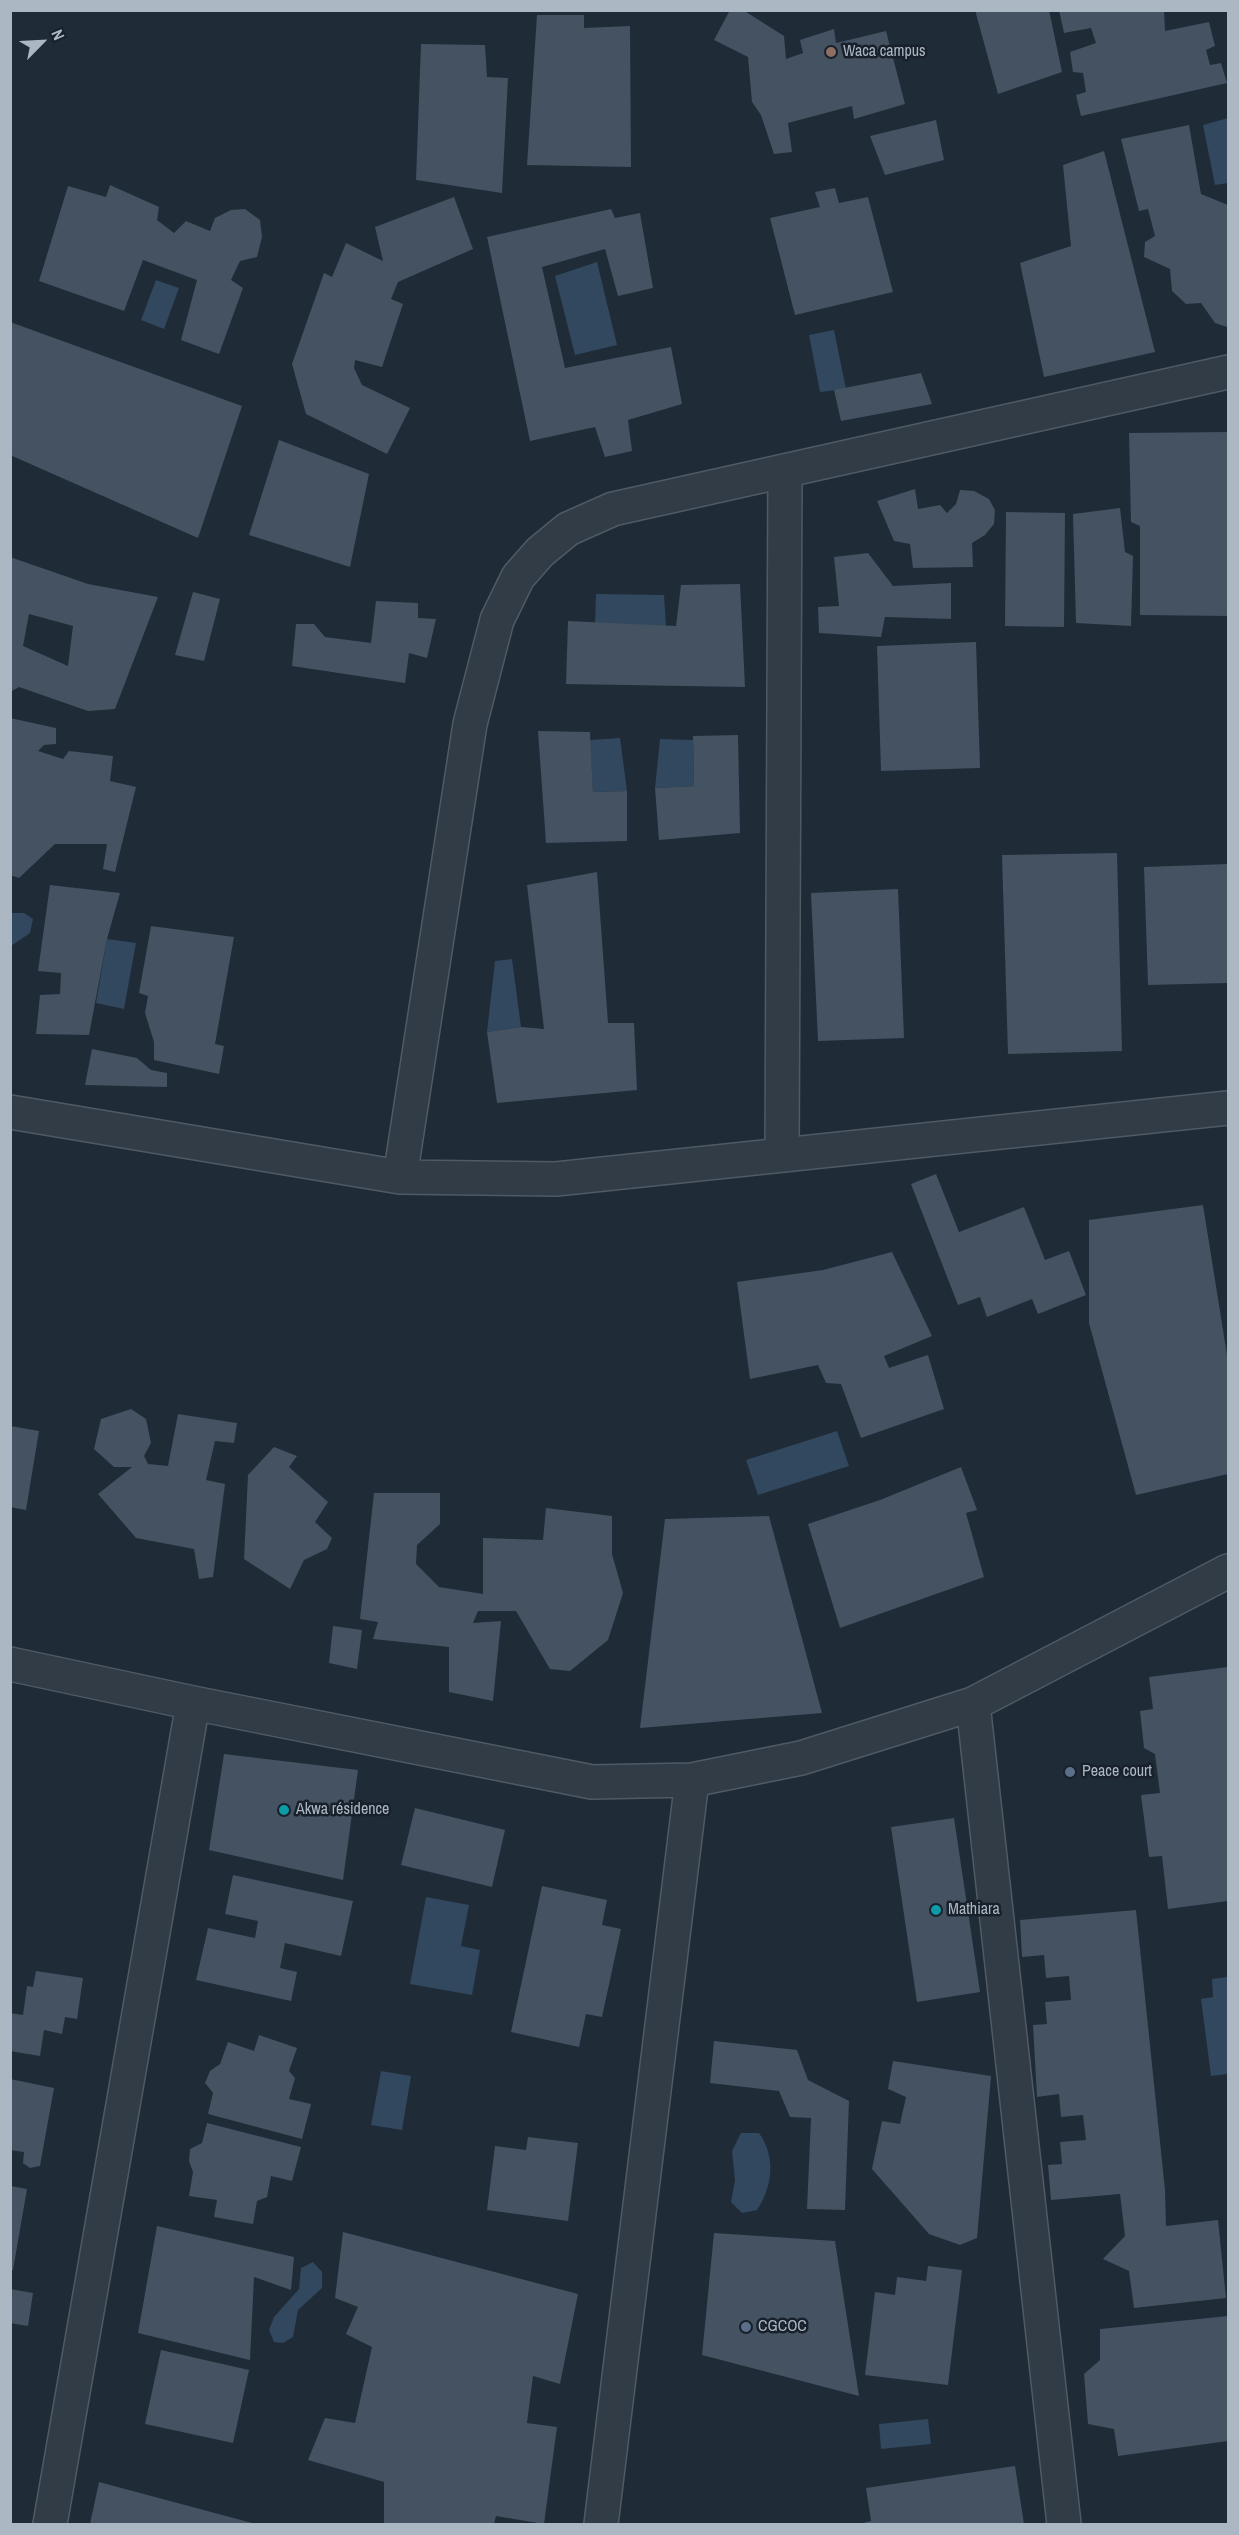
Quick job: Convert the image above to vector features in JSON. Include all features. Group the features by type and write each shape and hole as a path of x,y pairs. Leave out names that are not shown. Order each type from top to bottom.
{"street":[{"path":"400,1177 470,724 497,621 518,577 540,552 568,530 613,509 1228,372"},
{"path":"782,1155 785,471"},
{"path":"10,1112 400,1177 556,1179 1228,1108"},
{"path":"10,1664 193,1703 592,1782 692,1780 801,1758 973,1704 1228,1571"},
{"path":"50,2524 193,1703"},
{"path":"973,1704 1064,2524"},
{"path":"601,2524 692,1780"}],"water":[{"path":"1228,118 1228,183 1215,185 1203,125"},
{"path":"597,262 617,345 575,355 555,276"},
{"path":"156,280 179,288 164,329 141,320"},
{"path":"834,330 846,389 820,392 809,335"},
{"path":"596,594 664,595 666,626 595,623"},
{"path":"620,738 627,791 593,792 590,740"},
{"path":"660,739 693,740 694,786 655,788"},
{"path":"11,913 24,913 33,919 30,933 11,946"},
{"path":"107,939 136,943 124,1009 96,1003"},
{"path":"512,959 521,1027 487,1032 495,961"},
{"path":"837,1431 849,1466 758,1495 746,1460"},
{"path":"426,1897 469,1905 461,1946 480,1950 472,1995 410,1984"},
{"path":"1227,1977 1228,2074 1211,2076 1201,1999 1213,1997 1212,1979"},
{"path":"381,2071 411,2076 402,2130 371,2125"},
{"path":"741,2133 759,2133 770,2162 769,2181 762,2201 757,2210 742,2213 731,2202 735,2180 732,2151"},
{"path":"313,2262 322,2272 322,2288 298,2310 293,2337 283,2343 274,2342 269,2330 274,2317 299,2289 301,2268"},
{"path":"928,2419 931,2444 881,2449 879,2424"}],"building":[{"path":"730,10 743,10 784,36 786,59 803,53 800,40 834,29 836,43 886,31 905,104 854,119 852,106 788,123 792,152 774,154 761,115 752,102 748,57 714,40"},
{"path":"975,10 1049,10 1062,72 998,94"},
{"path":"1059,10 1164,10 1165,31 1209,22 1215,46 1206,50 1210,65 1221,63 1227,83 1081,116 1076,95 1086,92 1083,73 1073,72 1070,52 1096,43 1091,28 1064,33"},
{"path":"537,15 584,15 584,28 630,26 631,167 527,165"},
{"path":"421,44 485,45 487,77 508,78 502,193 416,180"},
{"path":"936,120 944,160 885,175 870,136"},
{"path":"1189,125 1201,194 1228,205 1227,327 1215,323 1201,303 1186,304 1172,291 1170,269 1144,257 1145,242 1155,236 1148,209 1139,211 1121,139"},
{"path":"1104,151 1155,352 1044,377 1020,263 1071,246 1063,165"},
{"path":"110,185 159,207 157,220 174,233 186,221 210,231 215,218 231,210 245,209 260,220 262,237 257,257 240,261 231,280 243,288 219,354 181,340 197,280 143,260 124,311 39,281 68,186 106,197"},
{"path":"835,188 839,203 868,197 893,292 795,315 770,218 820,207 815,192"},
{"path":"454,197 473,249 398,282 391,299 403,304 382,367 355,360 354,368 362,385 410,408 387,454 306,414 292,364 324,273 332,277 346,243 383,261 375,227"},
{"path":"611,209 615,218 640,213 653,288 618,296 605,249 542,267 565,368 671,347 682,404 628,420 632,451 605,457 595,427 530,441 487,237"},
{"path":"10,322 242,406 198,538 10,455"},
{"path":"921,373 932,404 841,421 834,390"},
{"path":"1228,432 1228,616 1140,615 1140,526 1131,522 1129,433"},
{"path":"279,440 369,474 350,567 249,535"},
{"path":"915,489 918,509 940,505 947,513 956,504 960,490 974,491 989,499 995,510 994,524 985,535 972,543 973,567 913,568 910,544 894,541 877,501"},
{"path":"1120,508 1125,552 1133,556 1131,626 1076,623 1073,514"},
{"path":"1006,512 1065,513 1064,627 1005,626"},
{"path":"868,553 893,586 951,583 951,619 885,617 881,637 819,633 818,607 839,606 834,557"},
{"path":"10,557 88,584 158,597 115,709 88,711 19,687 10,692","holes":["29,614 73,626 68,666 23,646"]},
{"path":"740,584 745,687 566,684 568,621 676,626 681,585"},
{"path":"193,592 220,599 204,661 175,655"},
{"path":"376,601 418,603 418,618 436,619 427,658 409,653 405,683 292,666 296,624 314,624 325,637 371,643"},
{"path":"976,642 980,768 881,771 877,646"},
{"path":"10,718 56,728 56,744 44,745 38,751 63,759 69,751 113,756 110,781 136,787 115,872 103,869 107,844 55,844 19,878 10,875"},
{"path":"538,731 590,732 593,792 627,791 627,841 546,843"},
{"path":"738,735 740,833 659,840 655,788 694,786 693,736"},
{"path":"1117,853 1122,1051 1008,1054 1002,855"},
{"path":"1228,864 1228,983 1148,985 1144,867"},
{"path":"597,872 608,1023 634,1023 637,1090 497,1103 487,1032 521,1027 544,1029 527,885"},
{"path":"50,885 120,893 107,939 89,1035 36,1034 40,995 60,994 61,973 38,971"},
{"path":"898,889 904,1038 818,1041 811,893"},
{"path":"151,926 234,937 215,1044 224,1046 219,1074 154,1060 154,1042 145,1013 148,996 139,993"},
{"path":"92,1049 137,1058 151,1070 167,1073 167,1087 85,1085"},
{"path":"936,1174 959,1232 1024,1207 1045,1260 1069,1251 1086,1295 1038,1314 1032,1299 987,1317 980,1297 958,1305 911,1184"},
{"path":"1203,1205 1228,1361 1228,1474 1136,1495 1089,1323 1089,1220"},
{"path":"892,1252 932,1336 884,1356 889,1368 928,1355 944,1409 861,1438 841,1384 826,1383 818,1365 750,1379 737,1282 823,1270"},
{"path":"131,1409 146,1419 151,1443 144,1456 148,1464 168,1466 178,1414 237,1423 234,1443 215,1441 206,1480 225,1484 213,1577 199,1579 194,1549 136,1538 98,1494 132,1467 114,1467 94,1449 101,1419"},
{"path":"10,1426 39,1431 26,1510 10,1507"},
{"path":"274,1447 297,1456 289,1467 328,1502 315,1522 332,1538 327,1549 304,1560 290,1589 244,1559 248,1475"},
{"path":"961,1467 977,1510 966,1513 984,1577 840,1628 808,1524 880,1500"},
{"path":"374,1493 440,1493 440,1524 417,1545 416,1564 439,1587 483,1594 483,1538 543,1540 546,1508 612,1516 612,1554 623,1593 608,1640 570,1671 550,1669 516,1611 478,1611 473,1623 501,1621 493,1701 449,1692 449,1647 373,1639 378,1622 360,1619"},
{"path":"769,1516 822,1713 640,1728 665,1519"},
{"path":"333,1626 362,1630 357,1669 329,1663"},
{"path":"1228,1667 1228,1901 1168,1909 1162,1856 1149,1857 1141,1795 1160,1793 1155,1754 1144,1748 1140,1711 1153,1709 1149,1677"},
{"name":"Akwa résidence","path":"224,1754 358,1770 343,1880 209,1850"},
{"path":"415,1808 505,1830 492,1887 401,1865"},
{"name":"Mathiara","path":"954,1818 980,1992 917,2002 891,1827"},
{"path":"233,1875 353,1901 341,1956 285,1943 280,1968 297,1972 291,2001 196,1980 208,1928 255,1938 258,1921 225,1914"},
{"path":"542,1886 607,1900 602,1925 621,1929 602,2017 586,2014 579,2047 511,2032"},
{"path":"1136,1910 1165,2190 1166,2226 1218,2220 1226,2298 1134,2308 1129,2271 1103,2259 1125,2236 1120,2194 1051,2200 1048,2165 1062,2164 1060,2142 1086,2140 1083,2115 1061,2117 1059,2094 1037,2097 1033,2025 1047,2024 1045,2002 1071,2000 1069,1976 1046,1978 1044,1955 1022,1957 1020,1920"},
{"path":"36,1971 83,1978 77,2019 65,2017 62,2034 44,2030 40,2056 10,2051 10,2013 23,2015 27,1986 33,1987"},
{"path":"259,2035 297,2048 289,2071 295,2078 289,2099 311,2104 302,2139 208,2114 213,2093 205,2083 210,2071 220,2064 228,2042 254,2051"},
{"path":"714,2041 797,2050 808,2080 849,2101 845,2210 807,2209 811,2118 790,2117 779,2091 710,2083"},
{"path":"893,2061 991,2076 977,2238 960,2245 929,2234 872,2169 882,2121 900,2124 906,2097 888,2089"},
{"path":"10,2079 54,2088 40,2166 30,2168 23,2163 24,2152 10,2150"},
{"path":"207,2123 301,2147 292,2181 271,2176 267,2197 257,2201 253,2224 214,2217 217,2200 189,2196 193,2172 189,2161 190,2149 202,2143"},
{"path":"528,2137 578,2143 568,2221 487,2210 495,2146 526,2150"},
{"path":"10,2186 27,2189 13,2270 10,2270"},
{"path":"157,2226 294,2257 291,2290 254,2277 250,2360 138,2333"},
{"path":"343,2232 578,2294 560,2384 533,2376 527,2423 557,2427 544,2524 496,2516 494,2524 384,2524 384,2482 308,2460 325,2418 355,2423 372,2347 346,2334 358,2307 335,2298"},
{"path":"714,2233 835,2241 859,2396 702,2355"},
{"path":"928,2266 962,2270 948,2385 865,2375 875,2292 895,2295 897,2277 926,2281"},
{"path":"10,2289 33,2293 28,2326 10,2323"},
{"path":"1228,2316 1228,2441 1118,2456 1114,2429 1088,2424 1084,2374 1100,2360 1100,2329"},
{"path":"161,2350 249,2370 233,2443 145,2424"},
{"path":"1015,2466 1024,2524 859,2524 871,2521 866,2488"},
{"path":"99,2482 256,2524 90,2524"}],"place":[{"name":"Waca campus","path":"831,52"},
{"name":"Peace court","path":"1070,1772"},
{"name":"Akwa résidence","path":"284,1810"},
{"name":"Mathiara","path":"936,1910"},
{"name":"CGCOC","path":"746,2327"}]}
